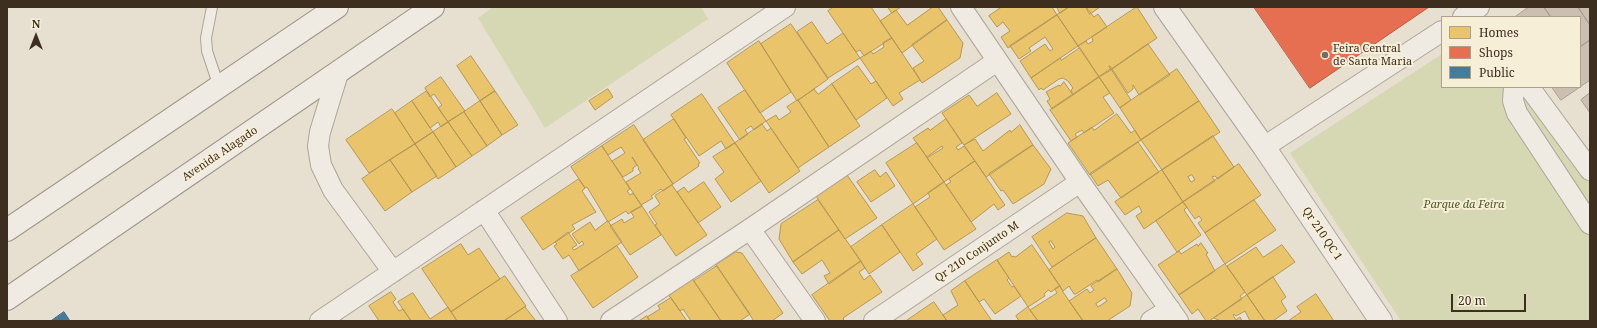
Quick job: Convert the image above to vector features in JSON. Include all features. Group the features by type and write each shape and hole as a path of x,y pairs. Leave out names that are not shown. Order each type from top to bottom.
{"main road":[{"path":"7,230 337,7"},
{"name":"Avenida Alagado","path":"7,299 433,7"},
{"name":"Qr 210 QC 1","path":"1165,7 1264,147 1381,321"}],"street":[{"path":"320,321 785,7"},
{"path":"962,7 1080,182 1174,315 1151,321"},
{"path":"1264,147 1441,32"},
{"path":"611,321 750,229 997,61"},
{"path":"338,73 320,132 318,146 321,165 333,190 393,272"},
{"path":"1514,88 1513,101 1516,112 1590,224"},
{"path":"1530,88 1590,170"},
{"name":"Qr 210 Conjunto M","path":"874,321 1080,182"},
{"path":"484,210 557,321"},
{"path":"750,229 815,321"}],"lane":[{"path":"212,7 206,38 207,51 219,87"}],"green space":[{"path":"493,7 701,7 708,19 545,128 478,18"},
{"name":"Parque da Feira","path":"1441,55 1441,88 1519,88 1590,179 1590,321 1401,321 1290,153"}],"building: Homes":[{"path":"834,7 871,7 892,38 864,56 860,50 856,52 828,11"},
{"path":"888,7 901,7 892,13"},
{"path":"933,7 938,7 947,20 902,53 880,21 896,10 907,25"},
{"path":"1002,7 1052,7 1057,15 1008,48 1001,37 1010,31 1003,22 997,27 989,16"},
{"path":"1057,7 1069,7 1060,13"},
{"path":"1069,7 1086,7 1094,17 1098,14 1107,27 1078,46 1057,15"},
{"path":"1086,7 1100,7 1090,14"},
{"path":"1137,7 1157,38 1112,69 1109,66 1111,70 1099,77 1078,46 1086,41 1088,44 1093,41 1092,37"},
{"path":"1057,15 1078,46 1031,78 1020,61 1045,44 1050,51 1053,49 1045,37 1029,48 1031,51 1019,59 1010,46"},
{"path":"947,20 963,43 960,58 922,83 913,68 924,61 912,45"},
{"path":"812,22 827,44 843,33 860,58 828,78 797,32"},
{"path":"791,24 828,79 797,101 761,44"},
{"path":"892,38 920,80 899,93 903,99 893,106 860,58 871,51 873,54 884,47 883,43"},
{"path":"759,41 791,92 760,113 727,63"},
{"path":"1148,44 1170,75 1139,95 1133,85 1133,89 1128,93 1112,69"},
{"path":"1080,48 1099,77 1073,95 1071,90 1073,88 1068,81 1063,78 1059,79 1043,90 1041,88 1039,90 1031,78 1060,58 1061,60"},
{"path":"471,56 495,91 480,101 457,66"},
{"path":"858,66 871,84 876,81 887,98 856,120 832,84"},
{"path":"1111,69 1131,100 1120,108 1099,77"},
{"path":"1177,69 1199,101 1141,140 1120,108"},
{"path":"441,77 465,111 448,122 438,108 442,105 434,94 430,97 425,88"},
{"path":"1099,77 1110,93 1103,97 1114,113 1084,133 1082,130 1075,134 1077,137 1071,141 1050,110"},
{"path":"1064,82 1073,95 1052,109 1047,101 1050,99 1046,92 1059,85 1060,86"},
{"path":"832,84 860,126 829,147 798,100 814,89 818,94"},
{"path":"608,89 613,97 595,110 589,101"},
{"path":"745,90 766,121 754,130 751,126 745,130 748,134 740,140 718,108"},
{"path":"427,91 448,122 441,127 438,122 430,128 412,101"},
{"path":"495,91 518,125 502,135 480,101"},
{"path":"997,93 1011,114 964,145 942,113 969,95 977,106"},
{"path":"702,94 735,143 726,149 721,141 699,156 671,115"},
{"path":"798,100 829,147 798,168 766,121 776,115 779,120 791,112 787,107"},
{"path":"412,101 433,132 415,144 395,113"},
{"path":"480,101 502,135 487,146 464,112"},
{"path":"1199,101 1220,132 1162,170 1141,140"},
{"path":"392,109 415,144 369,173 346,140"},
{"path":"464,112 487,146 472,156 448,122"},
{"path":"1117,114 1131,133 1135,130 1141,140 1090,175 1068,143 1092,127 1094,130"},
{"path":"674,119 686,138 684,139 700,163 698,164 699,166 673,184 643,140"},
{"path":"946,119 962,143 956,147 958,150 964,146 975,161 944,182 927,158 943,148 942,146 927,157 913,138 928,128 930,130"},
{"path":"448,122 472,156 456,167 433,132"},
{"path":"762,124 767,131 771,128 800,171 769,193 735,143"},
{"path":"634,125 673,184 663,191 661,189 651,196 653,198 641,205 626,182 641,173 638,169 639,168 632,157 637,165 633,168 633,171 623,177 612,161 625,153 621,147 608,155 602,146"},
{"path":"1020,125 1033,145 986,177 964,145 975,139 983,151 1010,130 1011,132"},
{"path":"433,132 456,167 438,179 415,144"},
{"path":"1213,136 1234,167 1218,179 1215,176 1212,177 1215,181 1183,202 1162,170","holes":["1192,175 1195,180 1191,182 1188,177"]},
{"path":"1138,142 1159,172 1121,198 1108,180 1098,186 1090,174"},
{"path":"735,143 761,181 731,202 715,179 724,172 713,157"},
{"path":"917,143 944,182 913,204 886,163"},
{"path":"415,144 437,176 412,192 390,160"},
{"path":"1033,145 1051,169 1044,184 1013,204 1003,190 1001,191 989,174"},
{"path":"602,146 630,189 627,191 630,195 633,193 642,206 628,214 626,211 608,222 587,187 585,188 571,167"},
{"path":"390,160 412,192 385,211 362,179"},
{"path":"975,161 1005,205 998,210 994,204 971,222 946,185 951,182 949,179"},
{"path":"1239,164 1261,195 1205,233 1198,223 1202,220 1199,216 1195,219 1183,202"},
{"path":"875,170 880,177 886,172 895,186 871,202 857,182"},
{"path":"1162,170 1183,202 1144,229 1136,216 1142,212 1139,206 1125,215 1115,202"},
{"path":"847,175 877,218 845,239 816,196"},
{"path":"579,179 585,188 582,191 596,212 572,225 575,229 543,250 521,218"},
{"path":"704,182 721,207 698,223 677,192 684,187 688,192"},
{"path":"944,182 976,229 944,250 915,207 930,197 928,193"},
{"path":"672,185 707,235 676,256 655,225 657,224 649,212 660,204 655,196"},
{"path":"818,200 839,230 793,262 779,239 781,224"},
{"path":"1254,200 1276,230 1225,264 1205,233"},
{"path":"1183,202 1187,207 1184,210 1201,235 1177,252 1156,221"},
{"path":"913,204 937,239 916,254 923,264 913,271 882,225"},
{"path":"642,206 661,235 630,255 610,226 622,219 624,223 634,217 631,212"},
{"path":"1067,213 1083,216 1096,238 1052,267 1032,237","holes":["1051,241 1055,247 1053,249 1049,242"]},
{"path":"608,221 622,242 579,271 569,255 563,259 554,246 557,244 555,242 568,232 577,245 572,248 574,250 584,244 582,241 579,244 572,234 590,222 595,230"},
{"path":"882,225 900,252 869,274 851,247"},
{"path":"839,230 861,261 829,284 824,276 830,273 822,260 802,274 793,262"},
{"path":"1096,238 1117,269 1098,282 1097,280 1076,294 1074,294 1069,286 1063,291 1049,270"},
{"path":"1201,243 1208,253 1206,254 1215,271 1179,295 1158,265 1179,251 1181,254"},
{"path":"461,244 468,255 479,248 500,279 451,312 422,269"},
{"path":"1032,245 1060,286 1051,292 1049,290 1047,291 1044,294 1045,296 1028,307 997,260 1009,252 1012,257 1015,257"},
{"path":"1282,245 1295,262 1247,295 1227,266 1256,247 1263,257"},
{"path":"617,246 638,277 593,308 571,276"},
{"path":"736,252 742,253 783,313 772,321 754,321 716,265"},
{"path":"997,260 1009,278 1007,280 1012,287 1014,286 1021,296 995,314 984,299 979,302 965,281"},
{"path":"861,261 865,268 859,272 864,280 870,275 882,292 843,318 844,319 842,321 830,321 812,295"},
{"path":"1225,264 1245,292 1240,296 1242,299 1209,321 1206,321 1198,309 1192,314 1179,295"},
{"path":"717,266 750,314 740,321 721,321 694,281"},
{"path":"1117,269 1132,293 1130,306 1107,321 1083,321 1069,301 1087,289 1090,293 1094,290 1091,286","holes":["1105,298 1107,301 1098,307 1096,304"]},
{"path":"505,276 526,306 504,321 457,321 451,312"},
{"path":"1273,277 1286,297 1281,301 1287,311 1273,321 1265,321 1247,295"},
{"path":"693,279 721,321 691,321 683,309 680,311 669,296"},
{"path":"965,281 992,321 947,321 943,315 958,305 951,291"},
{"path":"1060,286 1083,321 1038,321 1030,310 1057,293 1055,289"},
{"path":"391,292 396,299 393,302 399,311 403,309 411,321 379,321 369,306"},
{"path":"413,293 430,319 448,307 457,321 411,321 398,302"},
{"path":"1316,294 1334,321 1288,321 1301,312 1297,307"},
{"path":"1247,295 1265,321 1250,321 1245,311 1236,316 1234,314 1233,315 1236,320 1240,317 1242,321 1221,321 1214,318"},
{"path":"671,298 687,321 650,321 647,317 660,309 658,306"},
{"path":"934,302 947,321 906,321"},
{"path":"525,307 536,321 504,321"},
{"path":"1028,307 1038,321 1019,321 1016,316"},
{"path":"647,316 650,321 639,321"}],"building: Shops":[{"name":"Feira Central de Santa Maria","path":"1254,7 1429,7 1310,88"}],"building: Public":[{"path":"64,312 70,321 51,321"}],"building: Other":[{"path":"1529,7 1544,7 1550,16 1516,16"},
{"path":"1544,7 1578,7 1590,25 1590,40 1581,46 1581,16 1550,16"},
{"path":"1578,7 1590,7 1590,25 1585,18"},
{"path":"1590,40 1590,80 1581,86 1581,46"},
{"path":"1553,88 1579,88 1561,100"},
{"path":"1590,93 1590,113 1581,100"}],"place":[{"name":"Feira Central de Santa Maria","path":"1325,55"}]}
